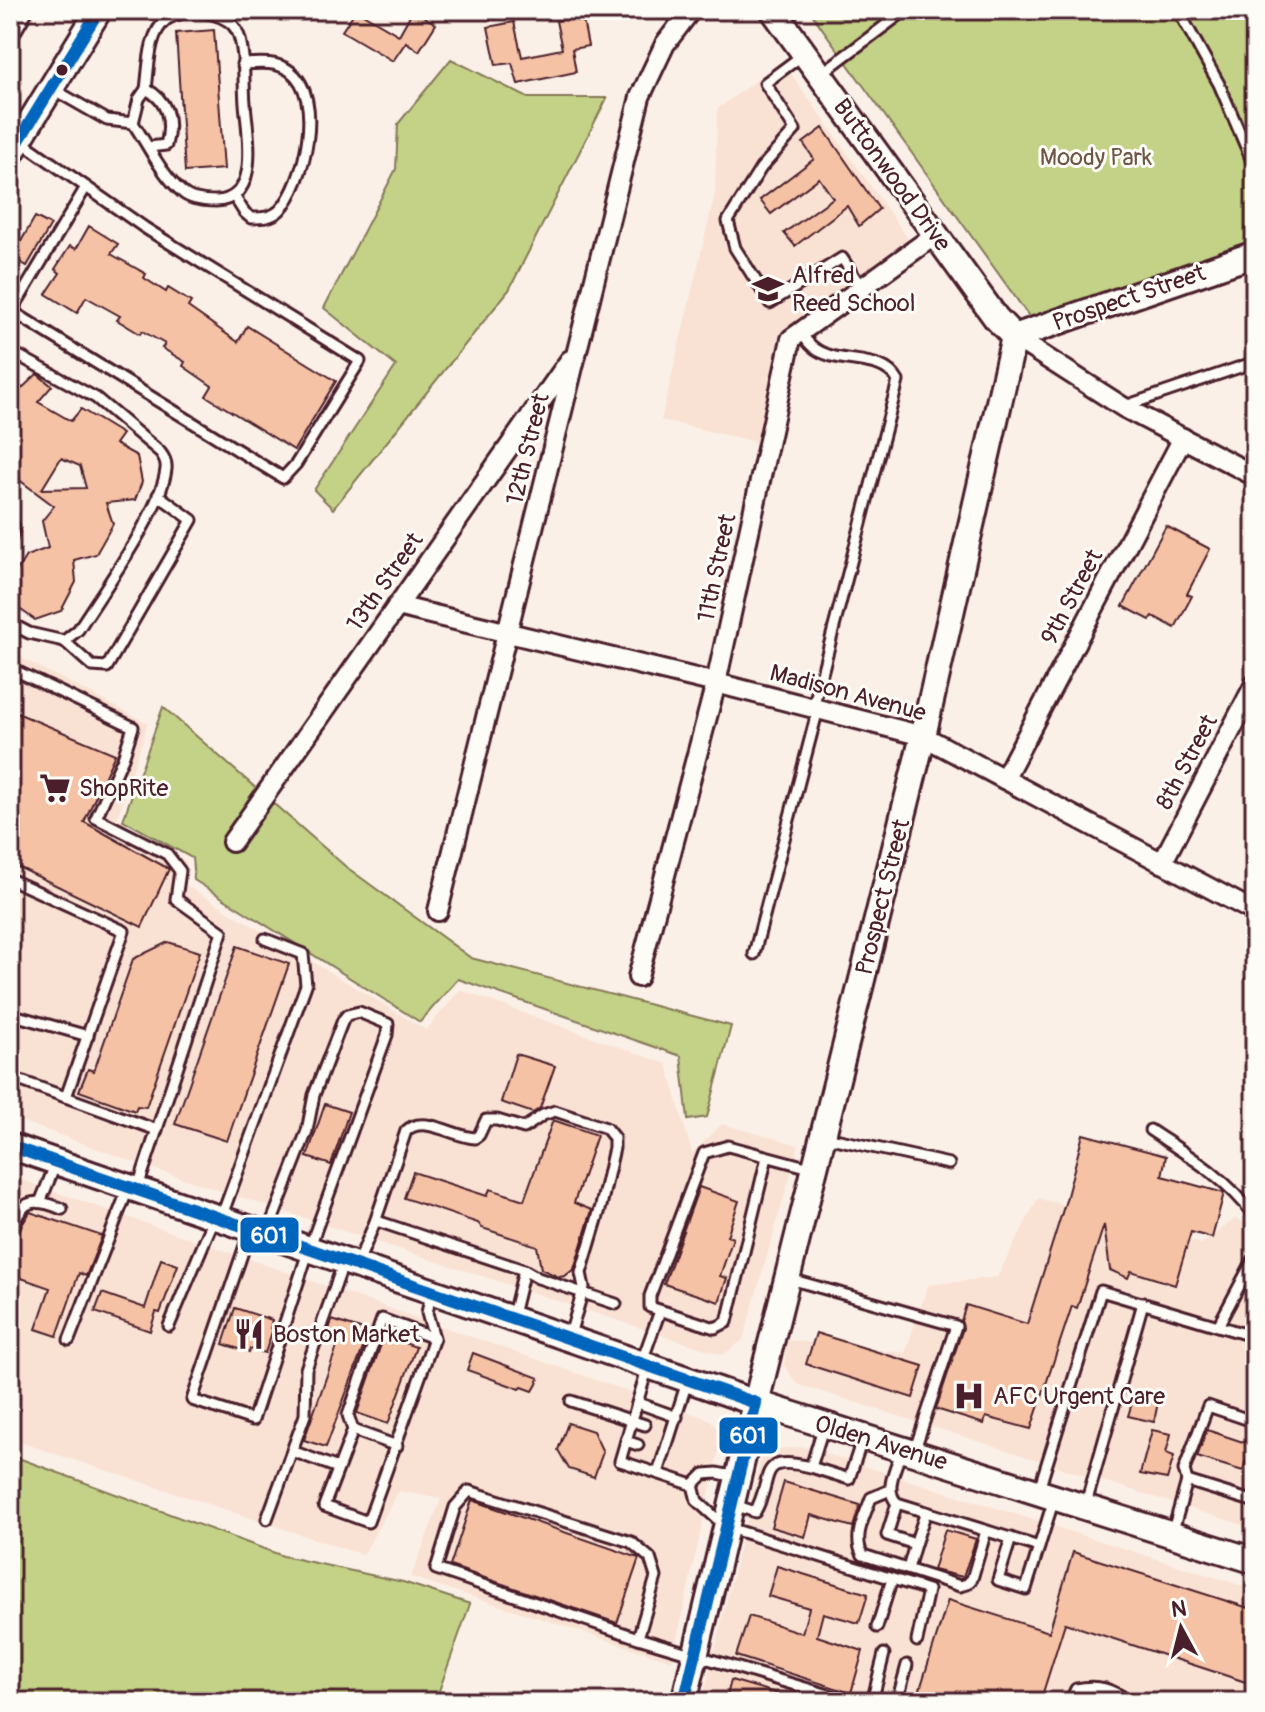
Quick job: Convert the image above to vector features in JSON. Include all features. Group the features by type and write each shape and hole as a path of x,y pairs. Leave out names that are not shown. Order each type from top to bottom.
{"street":[{"path":"15,148 99,10"},
{"name":"12th Street","path":"438,911 640,97 665,44 691,10"},
{"name":"Buttonwood Drive","path":"773,10 996,318 1014,337"},
{"name":"11th Street","path":"638,977 716,683 791,339 935,235"},
{"name":"Prospect Street","path":"689,1700 695,1656 923,736 1014,337 1255,254"},
{"path":"1014,337 1123,407 1255,476"},
{"name":"13th Street","path":"232,842 577,349"},
{"name":"9th Street","path":"1004,779 1183,438"},
{"name":"Madison Avenue","path":"397,606 923,736 1255,912"},
{"name":"8th Street","path":"1162,863 1255,684"},
{"name":"Olden Avenue","path":"10,1146 756,1403 1255,1561"}],"lane":[{"path":"10,41 28,10"},
{"path":"820,75 906,10"},
{"path":"1178,10 1219,84 1255,168"},
{"path":"188,11 206,12 227,21 236,30 242,64 249,165 243,184 234,196 221,201 205,201 185,195 170,181 133,123 139,99 146,89 156,32 166,19 188,11"},
{"path":"804,54 765,83 795,130 761,168 728,221 735,248 770,303 842,258 862,288"},
{"path":"234,196 251,218 270,216 279,211 303,163 309,132 304,90 297,78 277,64 242,64"},
{"path":"51,88 107,120 133,123"},
{"path":"146,89 166,105 169,131 166,145 149,147"},
{"path":"15,148 86,187 145,228 360,361 296,464 283,478 11,311 86,187"},
{"path":"754,954 898,381 893,372 883,366 822,353 811,346 801,332"},
{"path":"10,351 96,398 165,459 166,469 158,495 133,542 78,630 64,641"},
{"path":"1123,407 1255,362"},
{"path":"10,623 29,633 64,641 92,666 107,667 192,520 158,495"},
{"path":"10,515 14,528 10,542"},
{"path":"10,668 133,727 123,758 96,818 167,854 180,871 176,899 222,932 157,1130 69,1340"},
{"path":"10,879 124,931 66,1097"},
{"path":"169,1326 218,1217 306,985 303,954 265,939"},
{"path":"359,1012 388,1024 387,1035 309,1249 253,1420 192,1400 259,1231 307,1131 314,1095 343,1020 347,1015 359,1012"},
{"path":"10,1014 88,1036"},
{"path":"10,1077 157,1130"},
{"path":"267,1519 305,1415 306,1369 351,1263 375,1222 410,1126 424,1124 475,1138 486,1120 524,1128 555,1111 606,1128 614,1138 601,1206 581,1273 583,1293 569,1338"},
{"path":"1150,1130 1219,1176 1255,1216"},
{"path":"823,1136 949,1164"},
{"path":"767,1157 727,1322 715,1328 650,1307 650,1296 704,1153 728,1146 814,1169"},
{"path":"41,1200 57,1162"},
{"path":"10,1234 19,1210 29,1203 41,1200 62,1209"},
{"path":"375,1222 524,1270 538,1278 616,1304"},
{"path":"1218,1326 1255,1261"},
{"path":"512,1319 524,1270"},
{"path":"787,1278 956,1326 890,1490 891,1497 897,1503 1039,1547"},
{"path":"431,1291 427,1313 434,1338 368,1522 324,1506 353,1430 348,1415 382,1319 434,1338"},
{"path":"1011,1538 998,1580 1026,1589 1039,1547 1046,1495 1101,1291 1255,1337"},
{"path":"1085,1507 1143,1303"},
{"path":"660,1311 644,1365 638,1403 620,1461 693,1485"},
{"path":"658,1473 661,1453 677,1417 688,1379"},
{"path":"571,1401 645,1425"},
{"path":"638,1403 677,1417"},
{"path":"1172,1534 1187,1481 1184,1470 1208,1406 1255,1422"},
{"path":"811,1467 824,1425"},
{"path":"353,1430 397,1446"},
{"path":"729,1516 755,1512 769,1473 776,1464 786,1461 849,1479 863,1437"},
{"path":"626,1441 638,1445"},
{"path":"292,1451 338,1468"},
{"path":"693,1485 704,1474 717,1473 738,1478"},
{"path":"1187,1481 1255,1502"},
{"path":"693,1485 697,1501 729,1516 928,1590 917,1641"},
{"path":"890,1490 871,1498 857,1539 863,1555 960,1586 972,1579 986,1531"},
{"path":"638,1638 656,1581 650,1558 631,1542 469,1491 455,1507 436,1569 638,1638 852,1702"},
{"path":"897,1503 887,1535 915,1544"},
{"path":"908,1569 926,1512"},
{"path":"877,1627 892,1579"},
{"path":"872,1702 884,1654"},
{"path":"897,1702 907,1665"},
{"path":"1070,1702 1076,1689 1094,1685 1112,1690 1131,1702"}],"shaded area":[{"name":"Alfred Reed School","path":"782,61 909,240 779,338 759,443 661,420 715,194 717,109"},
{"path":"10,652 148,723 116,822 187,862 182,883 426,1030 460,990 667,1064 692,1153 722,1124 799,1145 743,1340 723,1355 139,1164 10,1117"},
{"path":"10,1176 711,1420 722,1436 672,1661 411,1577 441,1499 399,1491 363,1555 10,1439"},
{"path":"1038,1198 1202,1244 1236,1218 1255,1229 1255,1529 797,1384 784,1365 787,1340 905,1353 928,1285 997,1277"},
{"path":"804,1447 1255,1590 1255,1702 702,1702 763,1450"}],"green space":[{"name":"Moody Park","path":"809,10 1255,10 1255,253 1041,333"},
{"path":"451,59 528,98 607,98 509,290 333,509 314,490 396,366 324,308 396,169 398,124"},
{"path":"163,707 345,866 471,958 731,1026 707,1117 688,1120 681,1056 458,979 420,1022 194,880 192,858 123,820"},
{"path":"10,1452 21,1459 283,1556 403,1582 470,1604 435,1702 10,1702"}],"building":[{"path":"356,10 399,35 413,10 436,24 419,51 406,42 393,61 342,31"},
{"path":"582,15 588,46 572,49 576,72 518,84 512,63 496,65 488,27 514,22 522,57 562,49 556,21"},
{"path":"214,30 224,169 185,172 176,33"},
{"name":"Alfred Reed School","path":"823,128 879,209 859,226 847,206 795,246 784,233 833,198 819,178 771,214 760,200 814,159 803,143"},
{"path":"35,217 51,225 27,266 12,257"},
{"path":"89,226 118,244 111,254 146,274 144,278 166,292 168,288 191,302 188,307 238,342 247,326 336,381 294,450 206,396 212,386 183,366 185,362 162,348 165,344 142,331 140,334 117,320 120,316 86,297 77,313 46,294 60,273 55,269 70,246 76,249"},
{"path":"37,374 52,386 38,402 71,421 81,409 122,434 115,444 137,456 142,482 135,500 106,503 113,524 96,554 74,560 76,582 61,611 35,620 14,605 10,581 26,556 48,548 42,521 54,506 10,473 10,387 18,392","holes":["61,458 80,466 86,488 42,489"]},
{"path":"1166,526 1210,549 1187,594 1192,596 1175,628 1153,616 1150,620 1123,606"},
{"name":"ShopRite","path":"10,710 115,754 84,822 169,869 142,927 10,863"},
{"path":"168,942 200,952 146,1107 137,1106 135,1111 79,1091 88,1069 94,1071 133,959"},
{"path":"237,946 289,964 227,1141 175,1124"},
{"path":"516,1054 555,1066 540,1108 533,1113 501,1102"},
{"path":"325,1104 349,1112 331,1165 307,1157"},
{"path":"553,1120 597,1135 574,1203 592,1210 574,1269 565,1276 559,1277 541,1269 537,1246 404,1198 413,1172 487,1196 490,1189 524,1200"},
{"path":"1083,1134 1166,1156 1162,1176 1224,1193 1212,1238 1191,1232 1175,1285 1131,1271 1128,1278 1110,1270 1104,1225 1077,1308 1072,1306 1031,1429 986,1417 984,1424 936,1409 963,1328 961,1321 966,1305 1027,1324"},
{"path":"699,1187 739,1201 727,1236 733,1238 720,1276 727,1278 719,1302 664,1284"},
{"path":"30,1212 102,1236 86,1276 79,1273 57,1336 36,1329 50,1288 10,1274 10,1259"},
{"path":"161,1259 178,1265 150,1331 95,1312 102,1293 145,1308"},
{"name":"Boston Market","path":"235,1308 272,1320 270,1328 273,1329 265,1353 223,1344"},
{"path":"332,1320 369,1332 326,1447 304,1440 338,1344 326,1340"},
{"path":"816,1333 923,1366 913,1398 806,1364"},
{"path":"384,1336 416,1347 388,1424 357,1413"},
{"path":"473,1353 539,1378 537,1384 533,1391 520,1389 467,1370"},
{"path":"1136,1390 1159,1397 1154,1422 1128,1416"},
{"path":"568,1423 593,1431 603,1452 594,1477 569,1469 558,1450"},
{"path":"1152,1430 1171,1434 1166,1453 1174,1456 1167,1479 1140,1474"},
{"path":"1207,1430 1255,1446 1255,1465 1245,1462 1243,1471 1197,1457"},
{"path":"784,1482 860,1505 853,1527 811,1515 805,1537 771,1527"},
{"path":"472,1500 639,1558 617,1623 450,1566"},
{"path":"945,1530 976,1539 963,1577 933,1570"},
{"path":"1073,1552 1255,1610 1255,1685 1065,1623 1040,1702 916,1702 948,1600 1049,1632"},
{"path":"777,1566 868,1594 859,1623 823,1613 817,1636 863,1651 851,1693 736,1656 749,1616 802,1633 809,1608 768,1596"},
{"path":"731,1680 796,1699 796,1702 726,1700"}],"transit line":[{"name":"601","path":"10,155 99,10"},
{"name":"601","path":"10,1146 756,1403 684,1702"}],"place":[{"name":"Alfred Reed School","path":"768,289"},
{"name":"ShopRite","path":"55,788"},
{"name":"Boston Market","path":"249,1334"},
{"name":"AFC Urgent Care","path":"969,1396"}]}
